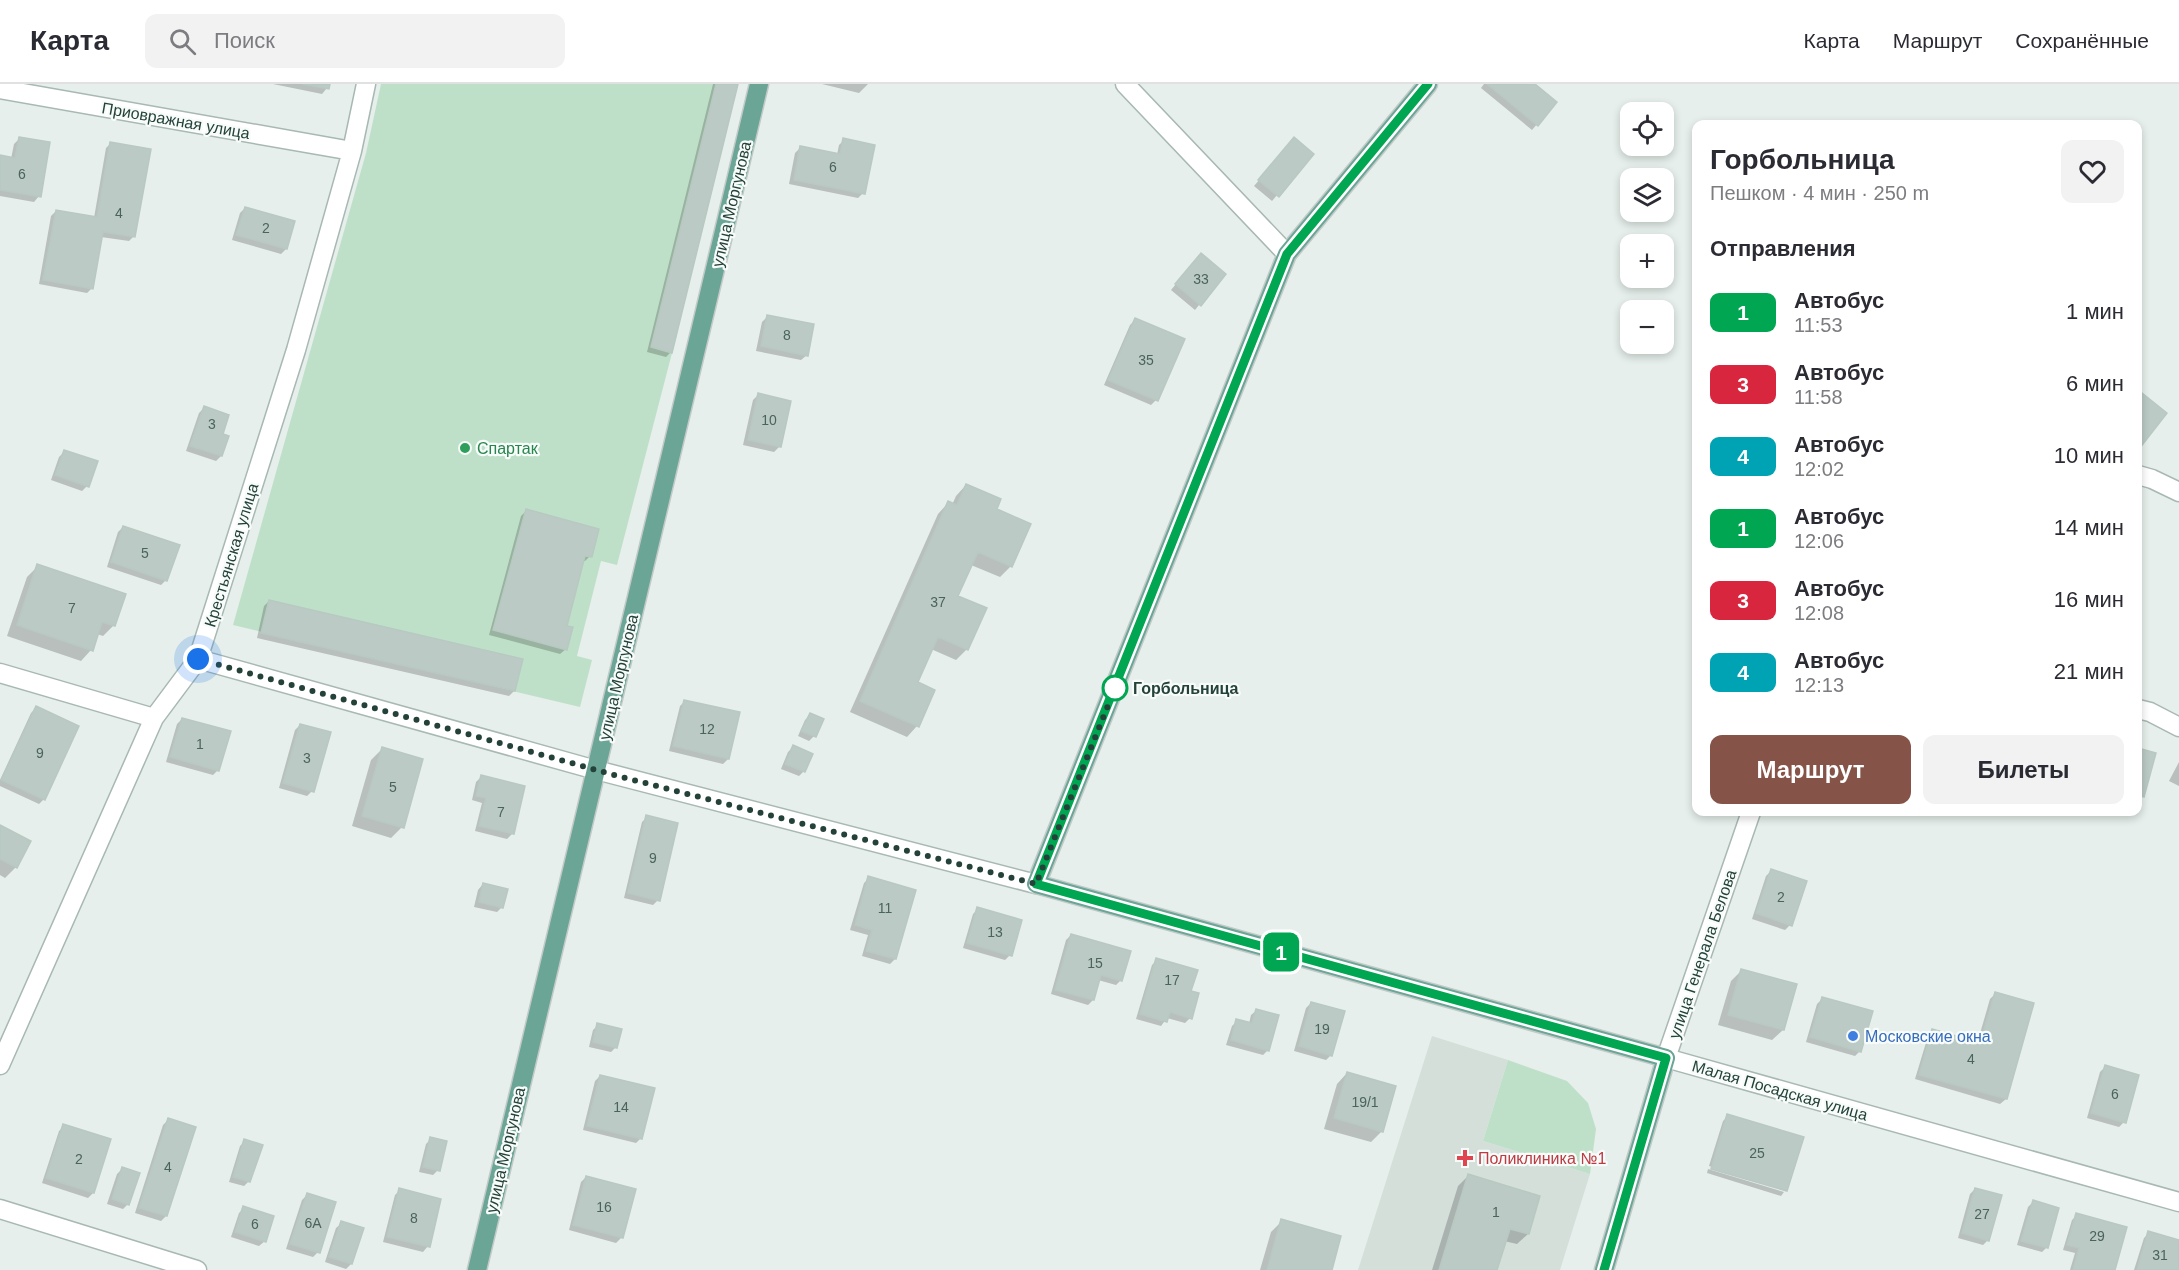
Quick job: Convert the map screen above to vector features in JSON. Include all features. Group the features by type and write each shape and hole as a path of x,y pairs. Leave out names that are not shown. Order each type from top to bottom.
{"main road":[{"name":"улица Моргунова","path":"477,1270 759,84"},
{"path":"1036,884 1287,254 1428,84"},
{"name":"Малая Посадская улица","path":"1036,884 1666,1058"},
{"name":"улица Генерала Белова","path":"1604,1270 1666,1058"}],"street":[{"name":"Крестьянская улица","path":"0,1065 154,718 198,659 296,350 352,151 366,84"},
{"path":"1125,84 1287,254"},
{"name":"Приовражная улица","path":"0,89 352,151"},
{"path":"2142,476 2179,492"},
{"name":"Малая Посадская улица","path":"198,659 596,770 1036,884"},
{"path":"0,673 154,718"},
{"path":"2142,710 2179,727"},
{"name":"улица Генерала Белова","path":"1666,1058 1750,816"},
{"name":"Малая Посадская улица","path":"1666,1058 2179,1202"},
{"path":"0,1209 197,1270"}],"shaded area":[{"name":"Поликлиника №1","path":"1432,1036 1508,1060 1483,1141 1590,1174 1560,1270 1358,1270"}],"green space":[{"name":"Спартак","path":"381,84 738,84 617,565 601,561 577,656 592,660 580,707 233,625 366,153"},
{"path":"1508,1060 1567,1081 1588,1103 1596,1129 1590,1174 1483,1141"}],"building":[{"path":"302,84 330,84 329,89"},
{"path":"716,84 738,84 672,353 651,347"},
{"path":"1487,84 1535,84 1557,102 1538,126"},
{"path":"19,137 50,142 41,197 0,190 0,155 15,158"},
{"path":"1294,137 1314,154 1279,197 1258,180"},
{"path":"843,138 875,145 865,194 794,180 800,146 840,154"},
{"path":"110,142 151,149 135,237 103,232 93,289 43,280 56,210 97,217"},
{"path":"245,207 295,221 287,249 236,235"},
{"path":"1201,253 1226,274 1201,306 1175,284"},
{"path":"767,315 814,324 808,356 761,346"},
{"path":"1135,318 1185,339 1158,401 1108,380"},
{"path":"758,393 791,401 781,447 748,440"},
{"path":"2142,393 2167,413 2142,445"},
{"path":"204,406 229,415 223,434 229,436 222,456 190,446"},
{"path":"64,450 98,461 89,487 55,475"},
{"path":"966,484 1001,499 997,509 1031,524 1012,567 978,552 958,596 987,608 968,650 938,637 918,682 935,690 919,727 860,701 948,501 957,505"},
{"path":"526,509 599,529 592,557 585,556 567,626 573,627 567,650 493,630"},
{"path":"123,526 180,545 167,581 111,562"},
{"path":"37,564 126,594 115,626 102,622 93,651 17,625"},
{"path":"269,600 523,659 515,691 261,633"},
{"path":"684,700 740,712 729,759 673,746"},
{"path":"36,706 79,726 45,800 1,780"},
{"path":"810,713 824,719 816,737 801,731"},
{"path":"182,718 231,731 219,771 170,757"},
{"path":"300,724 331,732 314,792 283,783"},
{"path":"793,745 813,754 805,772 785,764"},
{"path":"382,747 423,759 404,828 362,816"},
{"path":"2142,749 2156,753 2144,797 2142,796"},
{"path":"481,775 525,786 514,834 479,826 486,798 476,796"},
{"path":"646,815 678,823 660,901 628,893"},
{"path":"0,825 31,841 17,868 0,859"},
{"path":"1771,869 1807,881 1792,926 1756,913"},
{"path":"868,876 916,890 896,959 866,951 872,930 855,925"},
{"path":"483,883 508,889 503,908 479,902"},
{"path":"977,907 1022,920 1012,956 967,943"},
{"path":"1071,934 1131,951 1122,981 1101,975 1094,1000 1055,990"},
{"path":"1156,958 1198,970 1191,991 1199,993 1192,1019 1170,1012 1167,1022 1140,1014"},
{"path":"1741,969 1797,984 1784,1030 1728,1015"},
{"path":"1995,992 2034,1003 2007,1099 1919,1075 1932,1029 1980,1043"},
{"path":"1822,997 1873,1011 1861,1052 1810,1037"},
{"path":"1311,1002 1345,1011 1332,1056 1299,1046"},
{"path":"1256,1009 1279,1015 1269,1051 1231,1040 1236,1019 1252,1023"},
{"path":"597,1023 622,1029 617,1048 593,1042"},
{"path":"2105,1065 2139,1075 2126,1123 2091,1113"},
{"path":"1347,1072 1396,1086 1383,1132 1334,1118"},
{"path":"600,1075 655,1088 642,1139 587,1126"},
{"path":"1727,1114 1804,1137 1787,1191 1711,1169"},
{"path":"168,1118 196,1127 167,1216 139,1208"},
{"path":"63,1124 111,1139 94,1193 46,1178"},
{"path":"430,1137 447,1141 440,1171 423,1167"},
{"path":"244,1139 263,1145 250,1182 233,1177"},
{"path":"122,1167 140,1173 129,1205 112,1199"},
{"path":"1468,1174 1540,1196 1529,1234 1510,1229 1497,1270 1439,1270"},
{"path":"586,1176 636,1189 623,1238 573,1225"},
{"path":"399,1188 441,1199 430,1247 387,1237"},
{"path":"1975,1188 2002,1195 1989,1241 1962,1233"},
{"path":"307,1193 336,1202 320,1253 290,1244"},
{"path":"2033,1200 2059,1208 2048,1248 2021,1241"},
{"path":"243,1206 274,1216 266,1242 235,1232"},
{"path":"2076,1213 2127,1227 2115,1270 2073,1270 2079,1248 2067,1245"},
{"path":"1281,1219 1341,1236 1332,1270 1267,1270"},
{"path":"341,1221 364,1228 352,1264 329,1257"},
{"path":"2148,1231 2179,1240 2179,1270 2137,1270"}],"bus line":[{"name":"1","path":"1428,84 1287,254 1036,884 1666,1058 1604,1270"}],"place":[{"name":"Спартак","path":"465,448"},
{"name":"Горбольница","path":"1115,688"},
{"name":"Московские окна","path":"1853,1036"},
{"name":"Поликлиника №1","path":"1465,1158"}],"route":[{"path":"198,659 618,776 1036,884 1115,688"}]}
